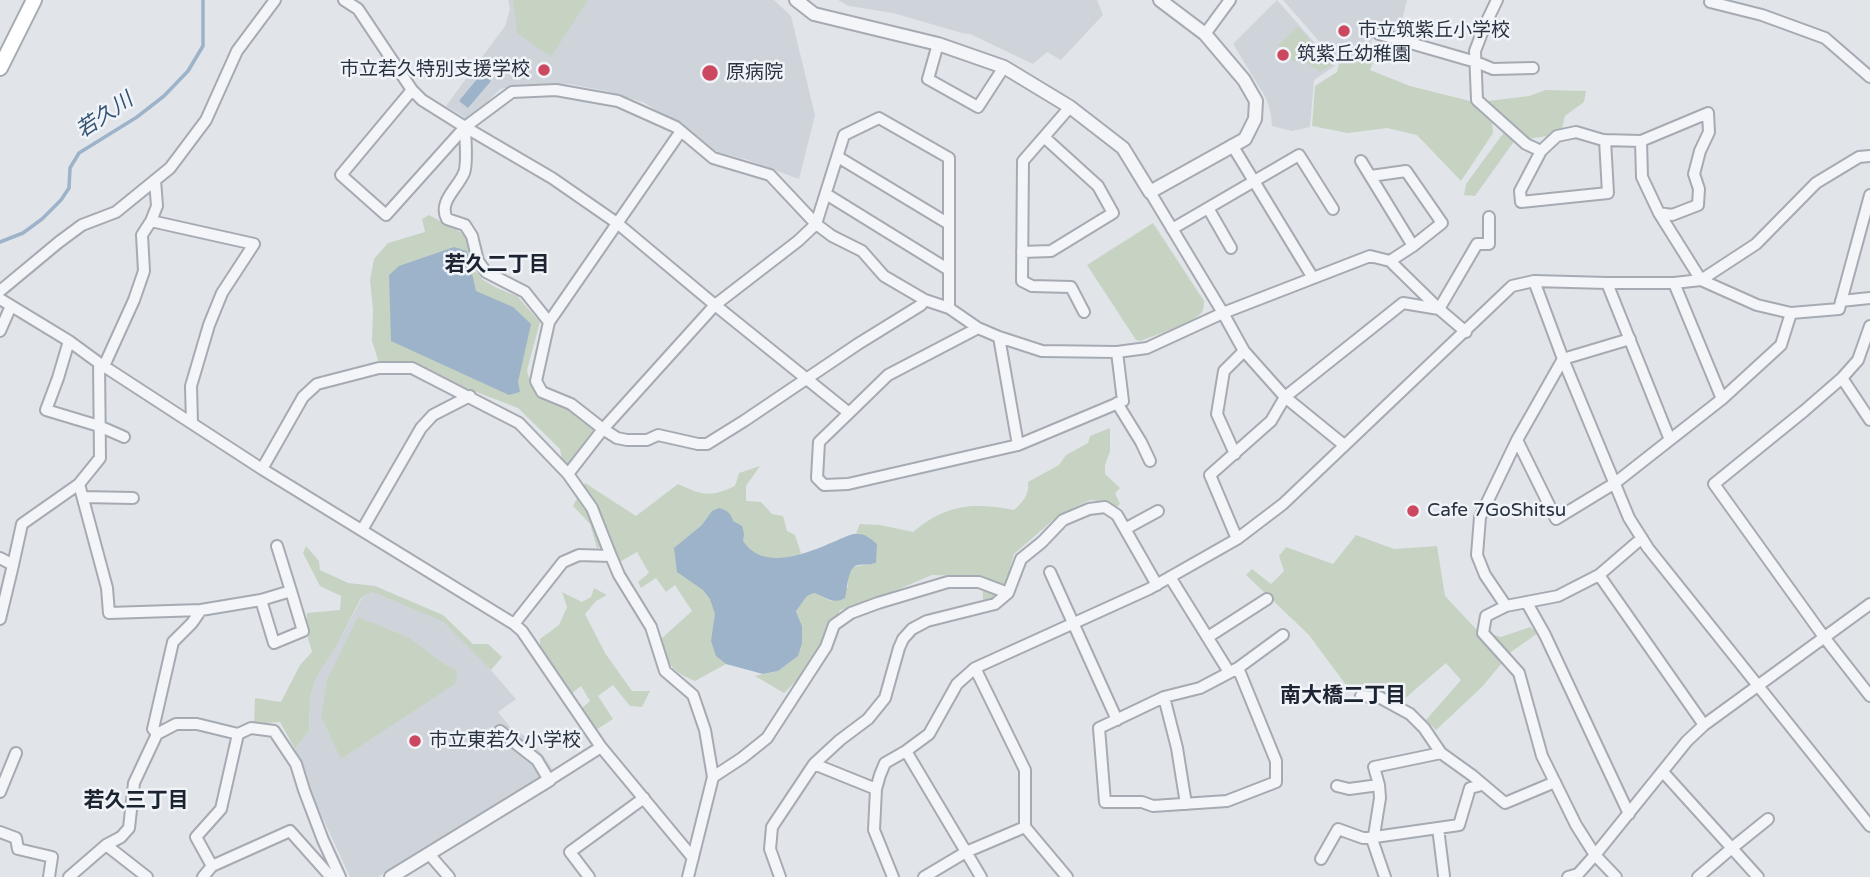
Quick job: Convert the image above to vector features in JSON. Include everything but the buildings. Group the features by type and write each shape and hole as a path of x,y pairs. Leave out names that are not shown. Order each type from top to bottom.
{"main road":[{"path":"0,68 34,0"}],"street":[{"path":"0,291 82,225 116,212 170,168 206,120 237,51 275,0"},
{"path":"344,0 358,9 412,90 422,100 552,178 617,223 849,412"},
{"path":"796,0 814,14 938,44 1004,67 1070,107 1123,148 1244,351 1285,397 1344,445"},
{"path":"1150,192 1245,139 1255,119 1255,101 1244,80 1205,34 1160,0"},
{"path":"1205,34 1230,0"},
{"path":"1497,0 1475,51 1477,100 1526,144 1541,151"},
{"path":"1710,2 1762,15 1825,38 1870,77"},
{"path":"1378,34 1493,69 1533,68"},
{"path":"938,44 928,79 978,107 1004,67"},
{"path":"412,90 341,175 386,215 465,127 512,92 556,90 618,101 676,127 713,158 770,175 816,224 832,236 862,251 884,276 925,300 949,308 978,328 1042,351 1117,352 1147,348 1223,313 1370,256 1390,261 1466,332"},
{"path":"1070,107 1023,161 1022,281 1032,286 1071,287 1084,312"},
{"path":"1605,141 1608,192 1521,202 1520,191 1541,151 1557,136 1576,132 1605,141 1641,141 1708,113 1709,132 1694,174 1699,189 1698,205 1672,215 1659,214"},
{"path":"568,474 603,429 715,305 816,224 844,135 879,118 949,158 949,308"},
{"path":"465,127 465,171 444,204 443,211 447,219 464,225 472,236 478,261 486,272 525,292 549,322"},
{"path":"681,131 549,322 536,381 542,391 571,404 617,438 647,440 658,435 708,444 925,300"},
{"path":"1022,252 1051,251 1113,213 1098,186 1044,137"},
{"path":"1641,141 1642,177 1659,214 1701,280 1757,305 1791,313 1839,309 1870,195"},
{"path":"1232,145 1313,278"},
{"path":"1172,229 1298,155 1333,209"},
{"path":"894,877 874,830 876,789 885,763 929,734 957,684 975,668 1157,585 1237,539 1283,504 1513,286 1534,281 1674,283 1701,280 1756,244 1816,183 1859,157 1870,156"},
{"path":"838,157 949,224"},
{"path":"1361,161 1413,246"},
{"path":"1371,176 1406,171 1442,223 1390,261"},
{"path":"0,619 22,524 79,484 100,458 102,364 134,300 144,271 142,235 152,222 157,206 155,180"},
{"path":"826,194 949,270"},
{"path":"1208,208 1231,248"},
{"path":"1439,309 1477,244 1489,244 1489,217"},
{"path":"152,222 254,244 222,293 209,325 191,386 192,423"},
{"path":"1534,281 1563,359 1629,518 1870,826"},
{"path":"1607,283 1670,440"},
{"path":"1674,283 1722,399"},
{"path":"1841,301 1870,298"},
{"path":"0,299 69,341 262,469 514,624 522,631 601,747 693,858"},
{"path":"1237,539 1210,475 1271,421 1285,397 1403,303 1439,309"},
{"path":"0,331 11,306"},
{"path":"1517,440 1556,519 1615,483 1722,399 1781,345 1791,313"},
{"path":"1870,326 1858,360 1842,378 1714,484 1870,696"},
{"path":"978,328 888,374 819,442 817,478 824,485 848,484 1018,445 1117,404 1123,401 1117,352"},
{"path":"999,337 1018,445"},
{"path":"1506,606 1485,575 1477,555 1480,517 1517,440 1563,359 1630,340"},
{"path":"69,341 46,410 99,426 124,437"},
{"path":"1235,454 1217,414 1224,371 1244,351"},
{"path":"1858,360 1870,358"},
{"path":"262,469 303,397 317,384 379,368 412,368 519,423 568,474 592,508 619,575 651,627 665,671 693,695 705,730 713,777 688,877"},
{"path":"1842,378 1870,420"},
{"path":"362,530 421,428 433,415 470,396"},
{"path":"1117,404 1150,461"},
{"path":"79,484 107,588 109,613 201,610 261,600 291,591"},
{"path":"83,497 133,498"},
{"path":"780,877 770,849 772,827 814,764 840,740 869,719 885,698 899,649 912,629 927,621 995,604 1008,593 1021,559 1063,520 1089,509 1105,507 1117,515 1157,585"},
{"path":"1125,529 1158,510"},
{"path":"1616,877 1595,855 1576,825 1542,756 1519,673 1483,633 1486,616 1506,606 1558,596 1599,575 1642,538"},
{"path":"261,600 274,643 303,631 277,546"},
{"path":"514,624 563,562 579,555 611,556"},
{"path":"0,558 13,565"},
{"path":"1049,572 1117,720"},
{"path":"1599,575 1704,725"},
{"path":"1170,577 1208,637 1234,670 1276,761 1276,782 1227,801 1153,806 1142,802 1105,802 1099,728 1164,697 1200,688 1234,670 1283,635"},
{"path":"713,777 766,738 826,647 834,625 850,613 948,582 979,582 1008,593"},
{"path":"1208,637 1267,599"},
{"path":"1527,603 1545,635 1629,814"},
{"path":"1568,877 1577,874 1595,855 1686,741 1870,604"},
{"path":"157,733 153,729 173,642 201,610"},
{"path":"975,668 1026,770 1026,827 1067,877"},
{"path":"1361,696 1379,697 1410,714 1441,753 1505,803 1555,782"},
{"path":"1164,697 1177,748 1186,804"},
{"path":"69,877 130,828 134,783 157,733 176,724 197,724 239,733 251,728 274,731 296,764 340,877"},
{"path":"500,731 537,760 550,780"},
{"path":"212,866 196,837 221,809 239,733"},
{"path":"391,877 601,747"},
{"path":"906,751 981,877"},
{"path":"0,793 16,753"},
{"path":"1385,877 1375,852 1373,837 1380,798 1374,767 1441,753"},
{"path":"814,764 876,789"},
{"path":"1663,772 1758,877"},
{"path":"1321,859 1338,829 1363,838 1458,825 1470,788 1478,786 1480,782"},
{"path":"1337,786 1349,789 1379,785"},
{"path":"589,877 570,852 644,798"},
{"path":"1698,877 1768,819"},
{"path":"924,877 966,852 1026,827"},
{"path":"1438,828 1444,876"},
{"path":"202,877 212,866 290,831 331,877"},
{"path":"0,832 16,838 18,849 52,856 49,877"},
{"path":"106,845 147,877"},
{"path":"429,854 449,877"}],"shaded area":[{"name":"原病院","path":"508,0 774,0 791,16 815,115 799,179 717,152 645,103 606,91 569,84 500,89 469,120 446,106 505,26 510,9"},
{"path":"838,0 1097,0 1103,15 1061,60 1047,52 1033,64 970,34 893,13 849,6"},
{"name":"筑紫丘幼稚園","path":"1277,0 1335,66 1314,80 1310,127 1292,131 1272,126 1266,98 1233,44"},
{"name":"市立筑紫丘小学校","path":"1283,0 1407,0 1399,33 1378,30 1363,56 1339,64"},
{"name":"市立東若久小学校","path":"373,592 443,622 482,660 516,699 498,712 514,732 520,732 543,755 554,771 378,877 350,877 295,749 309,731 310,696 316,678 362,598"}],"green space":[{"path":"513,0 588,0 551,57 517,33"},
{"path":"1298,27 1332,65 1320,72 1306,62 1293,61 1278,45"},
{"path":"1363,56 1373,62 1370,70 1410,86 1474,102 1492,122 1493,133 1461,181 1417,135 1387,128 1348,133 1312,126 1315,86 1337,72 1339,64"},
{"path":"1546,90 1586,91 1584,102 1565,116 1562,128 1547,136 1528,139 1488,101 1529,96"},
{"path":"1505,131 1515,140 1475,196 1464,195 1466,184"},
{"path":"429,215 464,234 476,271 483,280 517,296 540,322 527,370 531,386 549,398 569,405 596,431 571,465 562,460 560,449 518,408 466,388 412,362 379,363 372,341 370,280 374,259 388,243 425,232 422,219"},
{"path":"1153,223 1204,301 1204,306 1202,312 1192,320 1140,341 1136,340 1087,265"},
{"path":"1110,428 1110,451 1105,474 1120,488 1115,493 1120,504 1116,508 1108,502 1090,500 1060,514 1014,554 1005,585 993,598 983,600 982,576 932,575 840,610 819,652 784,693 755,676 778,671 798,656 802,626 796,610 807,596 814,593 831,601 848,587 848,576 852,567 876,563 876,544 868,537 856,533 860,524 913,532 937,516 960,508 986,506 1014,510 1027,494 1028,482 1059,465 1066,455 1088,443 1090,436"},
{"path":"760,466 746,486 746,501 761,502 772,514 783,516 787,531 795,535 801,553 726,664 695,681 671,666 661,639 692,611 675,585 666,592 656,578 641,588 638,582 649,573 637,552 618,563 612,545 597,548 590,524 573,506 585,483 636,516 678,484 700,493 712,494 735,486 739,473"},
{"path":"1356,535 1394,549 1437,546 1445,596 1476,629 1501,637 1530,627 1538,633 1511,652 1482,687 1436,730 1426,720 1461,680 1446,663 1402,701 1381,702 1349,689 1309,635 1246,575 1252,569 1271,584 1284,571 1279,556 1286,547 1333,564"},
{"path":"306,546 319,561 320,570 348,583 375,586 443,615 473,644 488,644 502,657 491,670 443,622 373,592 361,598 337,645 316,678 310,696 309,731 295,749 280,722 254,724 255,698 281,702 300,665 312,652 306,631 307,613 340,610 341,596 320,586 303,553"},
{"path":"594,588 607,595 596,601 585,614 605,653 632,691 650,691 642,707 630,706 613,685 598,696 613,719 596,730 582,708 590,701 581,686 571,694 540,647 540,639 559,625 567,607 562,592 582,602 591,597"},
{"path":"358,617 408,637 457,671 456,683 341,759 321,716 327,680"}],"water":[{"path":"482,73 491,81 468,108 459,101"},
{"path":"454,247 467,251 476,291 513,307 531,324 518,382 520,392 509,395 391,341 389,275 399,266"},
{"path":"719,508 728,512 733,521 742,526 743,541 752,551 763,556 775,558 801,554 856,534 866,536 877,544 876,563 854,567 845,598 833,601 814,593 807,596 796,611 802,626 802,643 798,656 778,671 763,674 726,664 716,656 711,641 715,614 710,599 703,590 677,572 674,548 702,525 712,511"}],"waterway":[{"name":"若久川","path":"0,242 23,233 61,200 69,188 70,168 79,153 137,117 164,96 188,71 203,46 203,0"}],"place":[{"name":"市立筑紫丘小学校","path":"1344,31"},
{"name":"筑紫丘幼稚園","path":"1283,55"},
{"name":"市立若久特別支援学校","path":"544,70"},
{"name":"原病院","path":"710,73"},
{"name":"Cafe 7GoShitsu","path":"1413,511"},
{"name":"市立東若久小学校","path":"415,741"}],"district":[{"name":"若久二丁目","path":"497,265"},
{"name":"南大橋二丁目","path":"1343,696"},
{"name":"若久三丁目","path":"136,801"}]}
